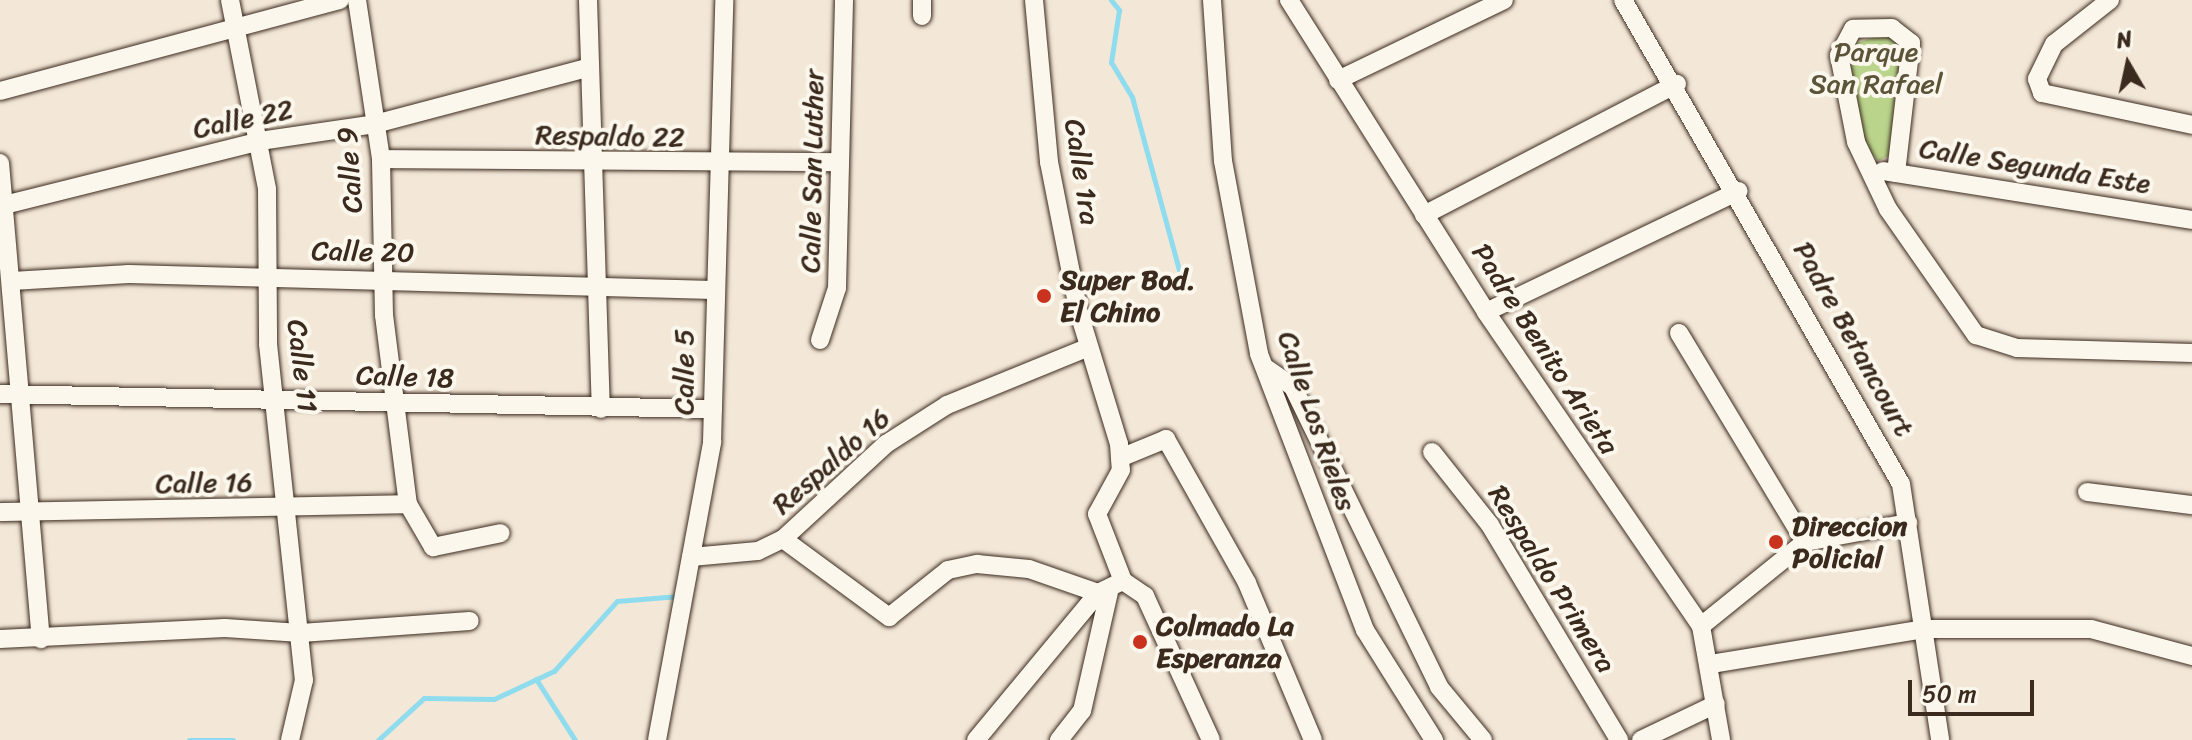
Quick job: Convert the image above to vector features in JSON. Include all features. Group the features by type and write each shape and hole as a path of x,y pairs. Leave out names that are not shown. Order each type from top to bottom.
{"street":[{"name":"Calle 11","path":"230,0 260,141 266,278 278,402 282,510 301,633 304,680 290,740"},
{"path":"0,91 340,0"},
{"name":"Calle 9","path":"357,0 381,159 382,280 408,504 433,547 501,533"},
{"path":"588,0 600,288 601,409"},
{"name":"Calle 5","path":"657,740 691,557 713,409 716,166 724,0"},
{"name":"Calle San Luther","path":"820,340 837,288 844,0"},
{"name":"Calle 1ra","path":"1034,0 1049,162 1089,347 1120,458"},
{"name":"Calle Los Rieles","path":"1212,0 1223,161 1266,368 1365,630 1434,740"},
{"name":"Padre Benito Arieta","path":"1289,0 1486,312 1701,626 1711,664 1721,740"},
{"path":"1338,80 1504,0"},
{"name":"Padre Betancourt","path":"1623,0 1677,84 1875,430 1901,484 1940,740"},
{"path":"2110,0 2054,44 2037,79 2042,93 2192,125"},
{"path":"1896,173 1914,55 1903,32 1868,26 1846,35 1839,55 1868,169 1896,222 1985,343 2192,353"},
{"name":"Calle 22","path":"3,206 260,141 375,124 590,67"},
{"path":"1424,215 1677,84"},
{"name":"Respaldo 22","path":"381,159 716,166 839,162"},
{"path":"0,163 34,512 41,639"},
{"name":"Calle Segunda Este","path":"1868,169 2192,220"},
{"path":"1486,312 1738,191"},
{"name":"Calle 20","path":"12,281 266,278 713,290"},
{"path":"1679,333 1805,542"},
{"name":"Respaldo 16","path":"691,557 758,551 783,539 886,444 947,405 1089,347"},
{"path":"1266,368 1293,387 1439,687 1483,740"},
{"name":"Calle 18","path":"0,394 713,409"},
{"path":"1059,740 1082,711 1110,589 1097,514 1120,458 1166,439 1247,583 1313,740"},
{"name":"Respaldo Primera","path":"1432,452 1490,525 1619,740"},
{"path":"2087,492 2192,505"},
{"name":"Calle 16","path":"0,512 282,510 408,504"},
{"path":"1701,626 1805,542 1908,523"},
{"path":"783,539 889,617 948,570 977,564 1029,569 1145,596 1211,740"},
{"path":"976,740 1110,589"},
{"path":"0,639 41,639 140,629 301,633 470,621"},
{"path":"1711,664 1925,629 2091,629 2192,656"},
{"path":"1641,740 1716,704"}],"green space":[{"name":"Parque San Rafael","path":"1889,33 1906,41 1893,154 1878,161 1859,139 1846,46"}],"waterway":[{"path":"1111,0 1119,10 1111,62 1132,97 1180,274"},
{"path":"378,740 424,698 494,699 554,671 617,601 679,596"},
{"path":"536,679 575,740"},
{"path":"189,740 233,740"}],"place":[{"name":"Super Bod. El Chino","path":"1044,296"},
{"name":"Direccion Policial","path":"1776,542"},
{"name":"Colmado La Esperanza","path":"1140,642"}]}
